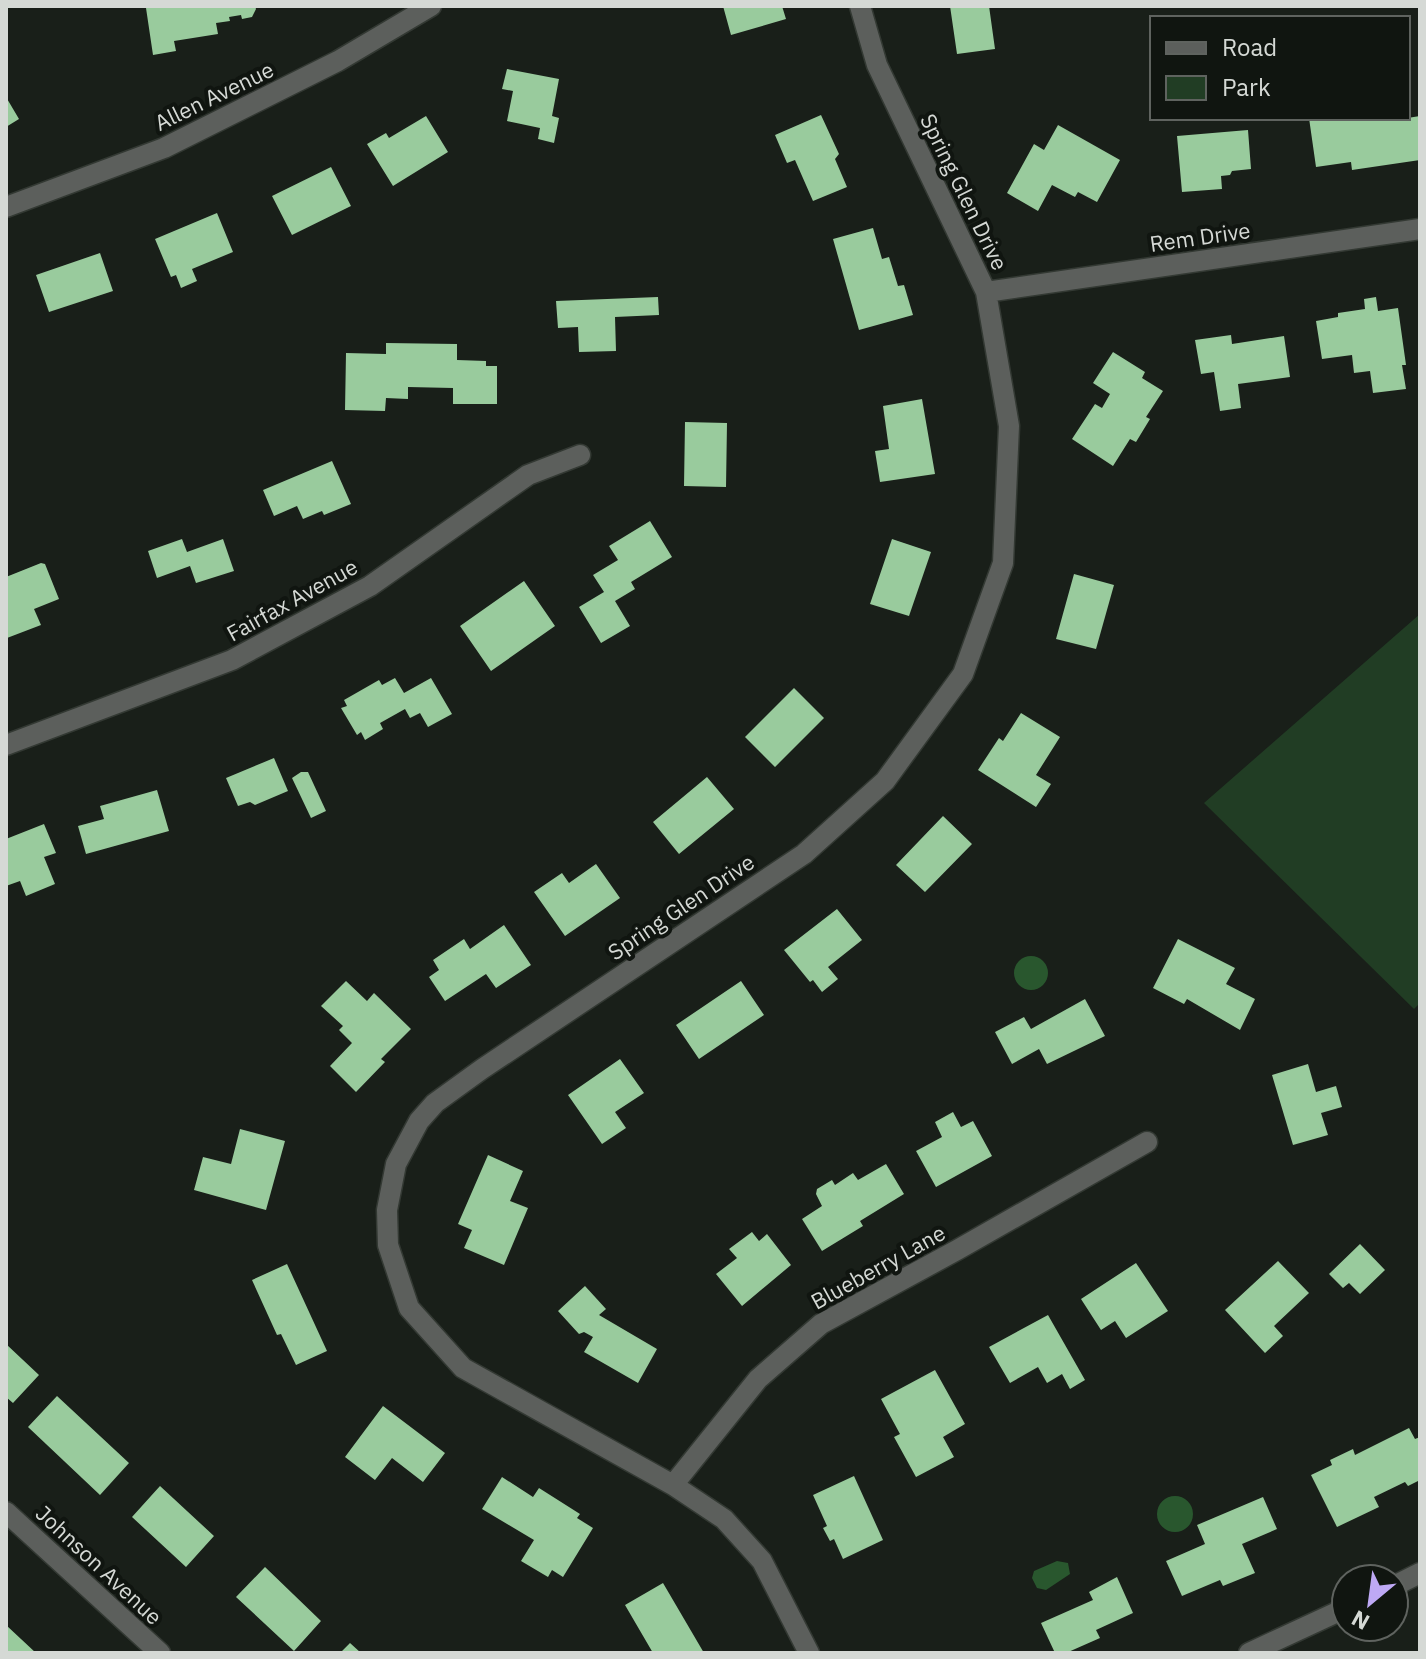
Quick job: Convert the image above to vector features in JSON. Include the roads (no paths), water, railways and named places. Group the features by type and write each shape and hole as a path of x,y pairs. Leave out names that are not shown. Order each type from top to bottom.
{"street":[{"name":"Allen Avenue","path":"6,207 164,148 338,61 431,6"},
{"name":"Spring Glen Drive","path":"809,1653 762,1561 724,1519 673,1485 463,1368 409,1308 388,1245 387,1210 396,1164 419,1121 435,1103 804,854 885,781 963,674 1003,563 1009,426 986,292 877,65 860,6"},
{"name":"Rem Drive","path":"986,292 1420,229"},
{"name":"Fairfax Avenue","path":"6,745 232,660 370,586 528,475 580,455"},
{"name":"Blueberry Lane","path":"673,1485 758,1379 821,1324 1147,1142"},
{"name":"Johnson Avenue","path":"6,1512 160,1653"},
{"path":"1249,1653 1330,1615"}]}
